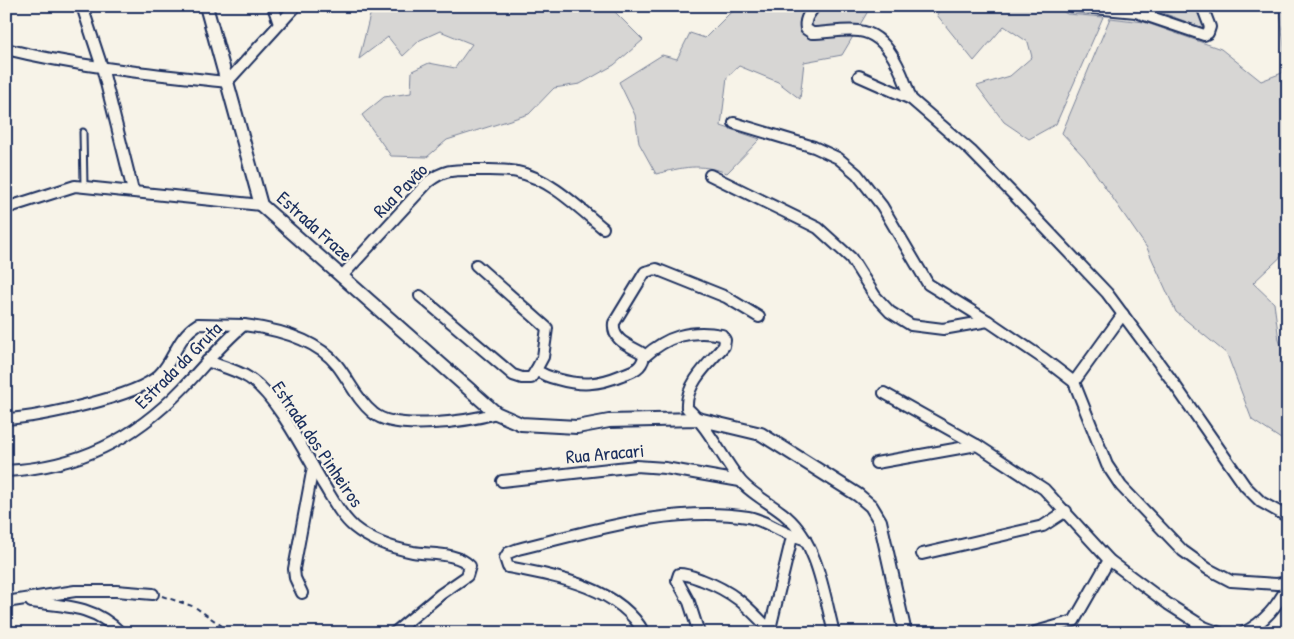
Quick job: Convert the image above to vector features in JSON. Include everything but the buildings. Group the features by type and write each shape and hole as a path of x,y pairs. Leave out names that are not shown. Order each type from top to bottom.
{"street":[{"path":"82,6 102,67 133,191"},
{"name":"Estrada Fraze","path":"206,6 261,205 496,413 521,424 577,427 609,421 698,418 761,434 858,496 871,506 880,521 905,633"},
{"path":"274,6 279,24"},
{"path":"6,49 54,60 227,82 296,6"},
{"path":"815,6 808,15 805,23 806,29 812,33 861,31 875,37 892,56 911,99"},
{"path":"1072,6 1136,12 1204,35 1208,33 1210,27 1202,6"},
{"path":"859,76 911,99 952,134 1015,196 1107,293 1245,486 1262,502 1288,517"},
{"path":"734,123 814,147 838,158 857,174 882,206 928,284 1044,358 1074,382 1107,464 1121,486 1183,551 1208,570 1231,581 1277,584 1288,582"},
{"name":"Rua Pavão","path":"342,276 428,182 440,173 450,170 510,170 529,175 574,204 604,228"},
{"path":"710,175 818,228 851,258 875,296 890,312 911,325 943,329 988,321"},
{"path":"6,208 66,189 84,186 261,205"},
{"path":"420,296 513,375 530,378 543,357 547,328 476,265"},
{"path":"644,357 642,353 617,339 613,330 614,324 645,272 649,270 656,269 726,297 760,317"},
{"path":"1074,382 1123,314"},
{"path":"6,418 95,402 129,393 149,383 161,374 181,339 198,324 244,325"},
{"name":"Estrada da Gruta","path":"6,471 48,466 91,454 131,434 156,414 206,361 244,325 280,333 315,346 336,363 350,386 373,414 383,418 400,422 446,422 472,420 496,413"},
{"path":"536,370 541,374 573,384 589,385 606,382 637,369 644,357 654,348 675,336 702,333 722,335 725,340 724,346 701,372 687,399 687,408 698,418 740,482 789,518 805,539 820,582 834,633"},
{"name":"Estrada dos Pinheiros","path":"206,361 248,377 265,390 345,518 368,537 411,552 456,557 470,566 467,576 440,594 394,633"},
{"path":"884,393 977,445 1044,489 1109,560 1168,604 1204,627 1220,633"},
{"path":"876,463 977,445"},
{"name":"Rua Aracari","path":"502,482 636,466 665,468 740,482"},
{"path":"302,593 294,569 313,467"},
{"path":"922,554 1043,526 1066,511"},
{"path":"644,633 628,610 601,594 572,582 508,567 505,558 508,553 518,548 624,524 711,514 750,518 775,527 792,537 805,539"},
{"path":"769,631 792,537"},
{"path":"1068,633 1109,560"},
{"path":"699,633 688,602 677,580 679,574 687,574 724,588 739,599 769,631"},
{"path":"1243,633 1258,625 1275,609 1288,586"},
{"path":"6,602 23,601 75,591 116,591 153,594"},
{"path":"23,601 94,612 111,622 121,633"},
{"path":"1032,633 1074,621"}],"lane":[{"path":"83,132 84,186"}],"path":[{"path":"153,594 178,600 195,607 232,633"}],"shaded area":[{"path":"383,6 609,6 643,40 614,65 580,84 554,88 529,114 447,140 427,157 391,156 362,115 384,97 411,93 412,71 429,63 455,68 472,44 440,31 420,40 403,56 388,37 359,59 370,15"},
{"path":"742,6 871,6 842,55 804,62 800,99 778,82 739,66 727,77 721,126 760,139 727,173 708,168 692,167 656,174 639,143 635,115 619,82 662,55 677,59 690,33 705,38 729,14"},
{"path":"942,6 1055,6 1067,14 1103,17 1056,124 1029,139 1004,122 977,86 1010,76 1032,57 1028,42 1004,26 974,61 937,15"},
{"path":"1135,6 1195,6 1202,19 1203,28 1147,7"},
{"path":"1280,6 1288,6 1288,250 1253,283 1274,303 1279,340 1288,362 1288,447 1281,439 1252,420 1227,354 1176,312 1147,248 1085,158 1062,133 1110,18 1144,22 1221,49 1261,81 1282,73 1284,48"}]}
